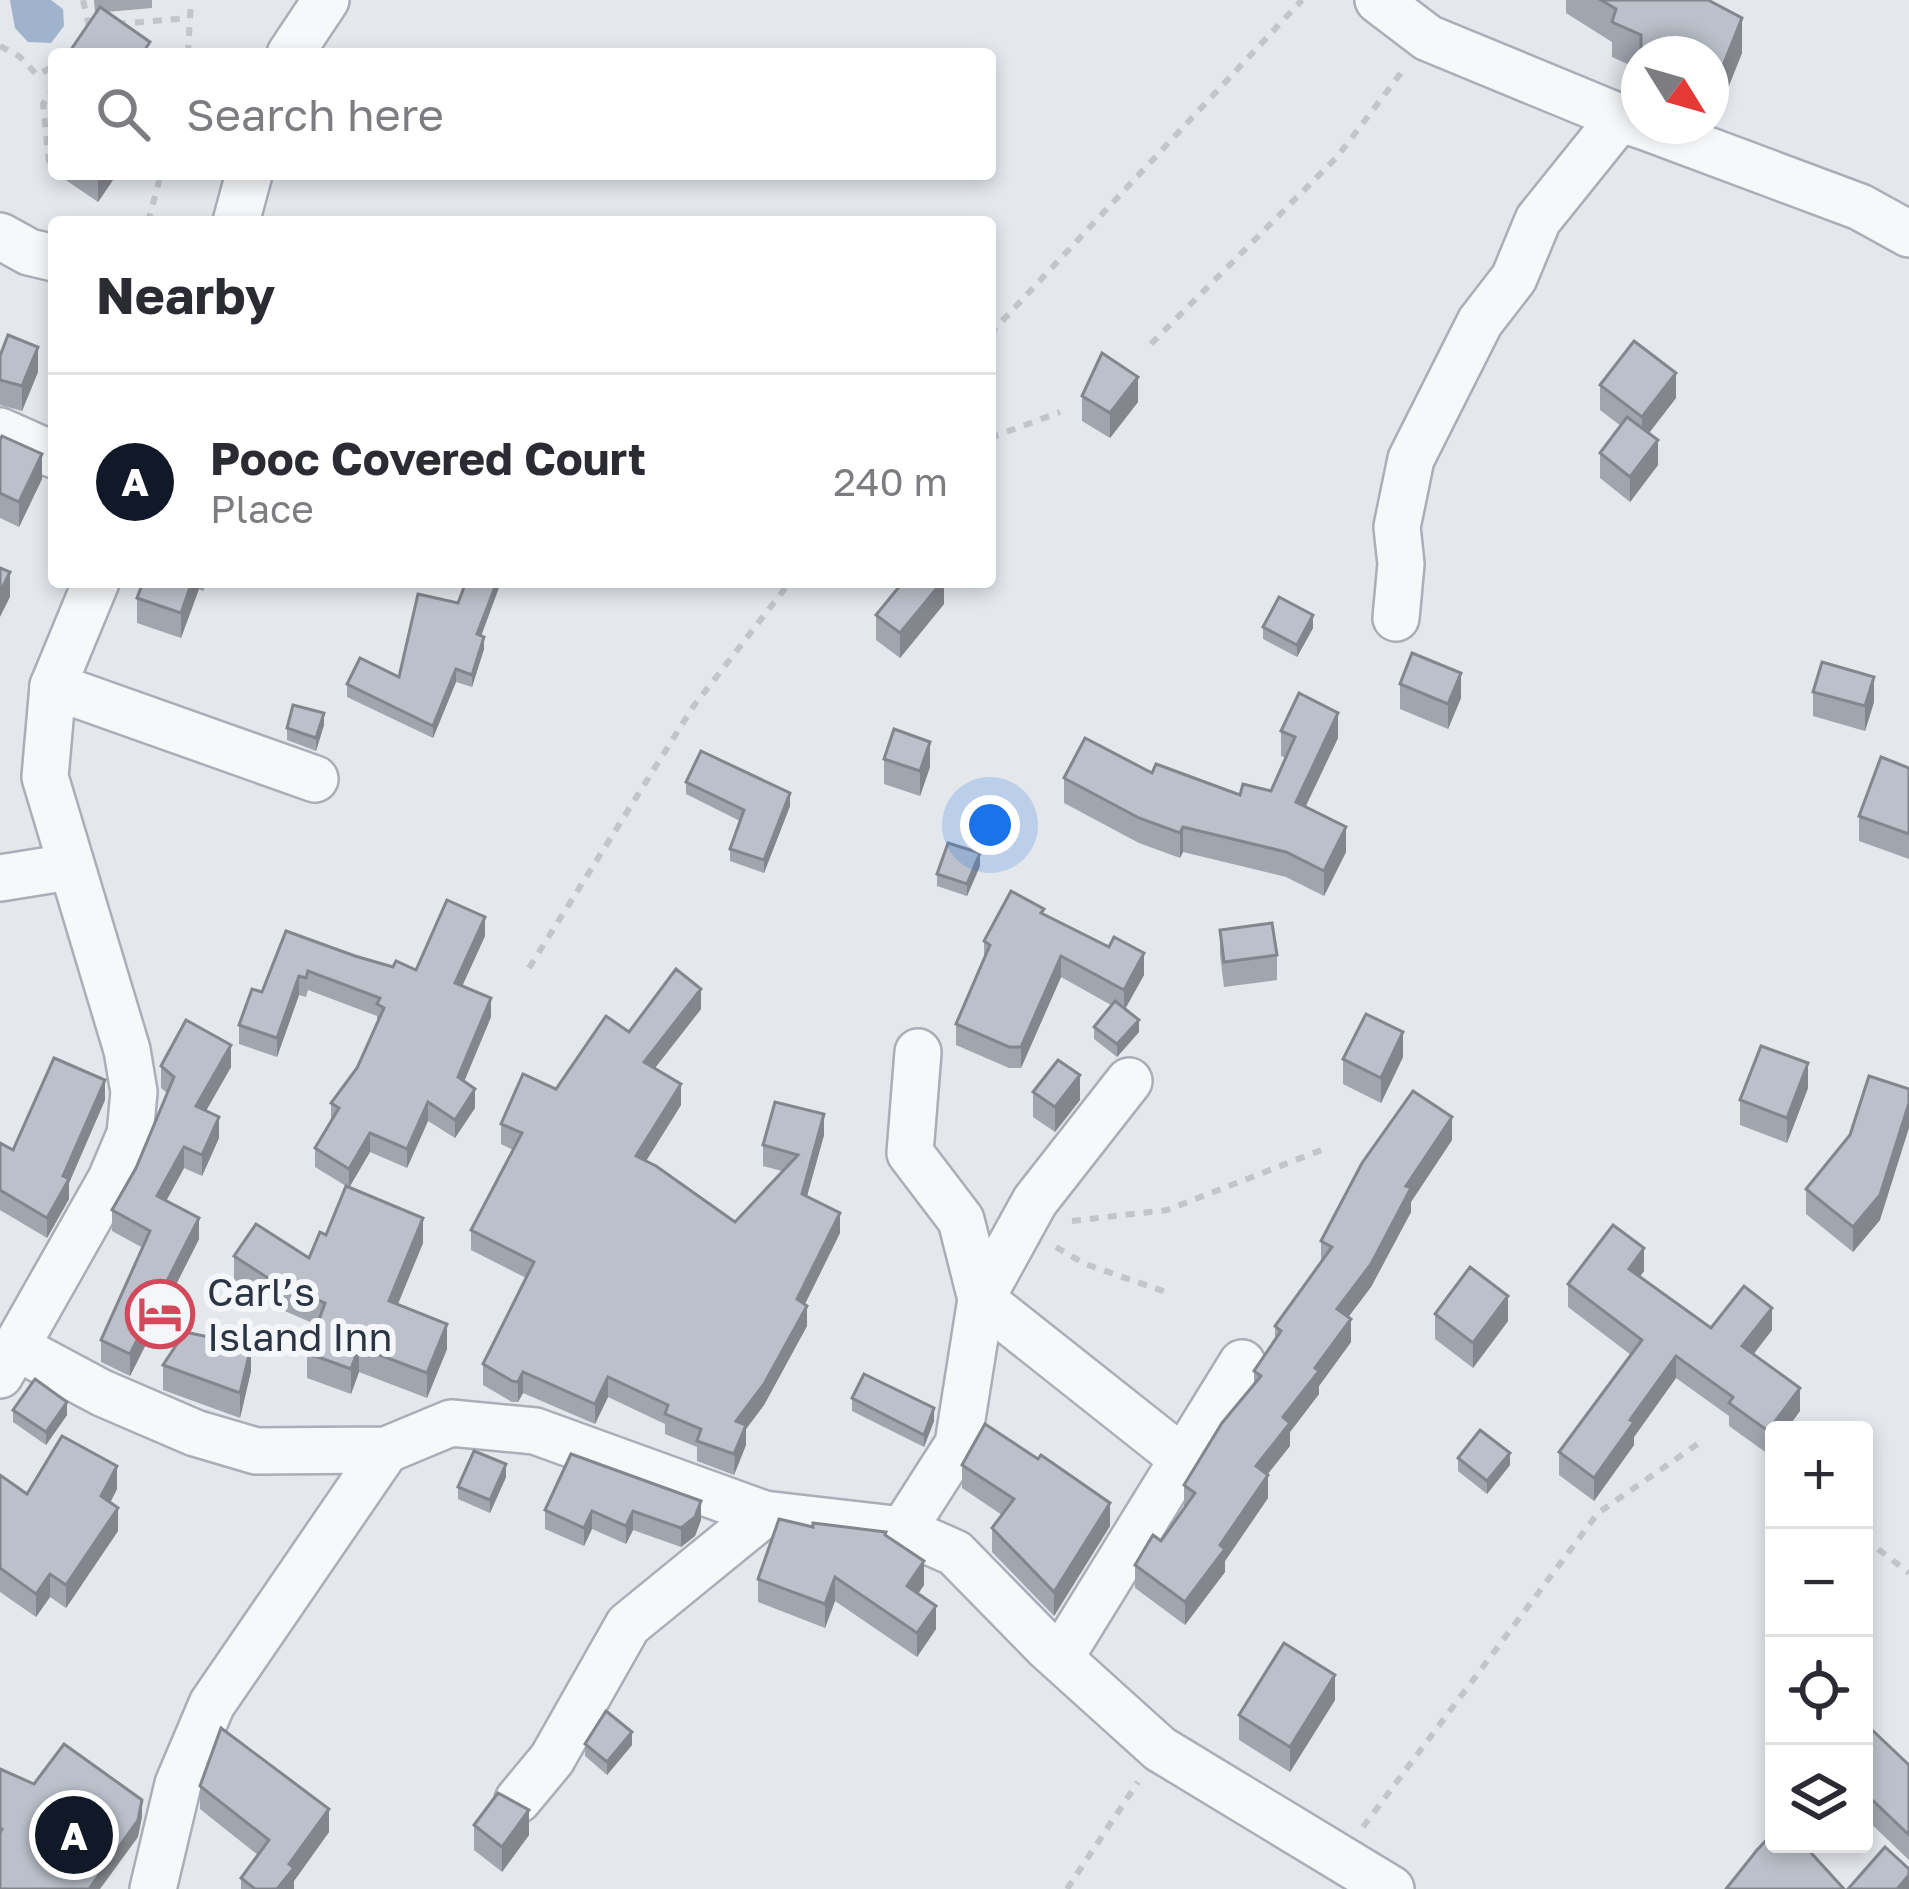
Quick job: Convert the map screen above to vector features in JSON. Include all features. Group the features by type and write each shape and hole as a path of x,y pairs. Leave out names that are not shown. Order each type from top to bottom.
{"street":[{"path":"294,48 326,0"},
{"path":"1378,0 1428,38 1621,118"},
{"path":"1396,618 1401,564 1396,527 1411,458 1480,322 1514,278 1538,220 1621,136"},
{"path":"1690,144 1860,207 1909,234"},
{"path":"238,216 247,180"},
{"path":"0,236 48,257"},
{"path":"0,431 48,452"},
{"path":"93,588 52,686 45,777 127,1050 134,1092 130,1134 111,1178 11,1338 102,1393 195,1432 256,1451 386,1450 451,1423 535,1431 764,1514 903,1530 955,1553 1160,1749 1391,1889"},
{"path":"52,686 316,779"},
{"path":"0,878 69,867"},
{"path":"918,1052 910,1153 961,1220 981,1300 1183,1459"},
{"path":"903,1530 958,1444 981,1300 1035,1201 1129,1082"},
{"path":"1060,1658 1242,1363"},
{"path":"153,1889 178,1784 212,1704 386,1450"},
{"path":"518,1800 552,1759 628,1625 764,1514"}],"path":[{"path":"82,40 89,27 83,0"},
{"path":"188,48 191,0"},
{"path":"996,328 1302,0"},
{"path":"89,27 189,18"},
{"path":"1150,344 1337,157 1428,38"},
{"path":"0,46 19,56 37,75 48,69"},
{"path":"48,96 43,104 48,156"},
{"path":"150,216 159,180"},
{"path":"996,436 1060,412"},
{"path":"529,968 694,707 785,588"},
{"path":"1022,1226 1167,1210 1324,1149"},
{"path":"1022,1226 1085,1264 1166,1292"},
{"path":"1339,1858 1598,1513 1702,1441"},
{"path":"1873,1545 1909,1574"},
{"path":"1067,1889 1160,1749"}],"water":[{"path":"10,0 51,0 63,9 64,26 51,43 28,42 15,28"}],"building":[{"path":"1601,0 1708,0 1742,18 1729,50 1729,36 1641,36 1612,22 1616,9"},
{"path":"100,7 150,42 146,48 72,48"},
{"path":"8,335 38,347 22,386 0,380 0,356"},
{"path":"1634,341 1676,373 1642,417 1600,385"},
{"path":"1102,353 1138,377 1110,413 1082,396"},
{"path":"1627,417 1658,440 1630,477 1600,453"},
{"path":"2,436 42,454 19,502 0,493"},
{"path":"0,568 10,572 0,592"},
{"path":"141,588 190,588 181,613 137,598"},
{"path":"464,588 495,588 477,634 484,637 472,675 456,669 433,726 347,684 360,658 399,677 418,594 458,603"},
{"path":"898,588 937,588 900,633 876,615"},
{"path":"1279,597 1313,615 1297,645 1263,627"},
{"path":"1412,653 1461,673 1448,704 1400,684"},
{"path":"1822,662 1874,677 1865,706 1813,692"},
{"path":"1299,693 1338,713 1296,802 1346,827 1324,871 1286,852 1183,827 1180,833 1139,818 1064,778 1085,738 1152,773 1156,764 1240,795 1243,784 1271,791 1295,737 1281,731"},
{"path":"293,705 324,713 316,738 287,728"},
{"path":"894,729 930,742 920,771 884,759"},
{"path":"701,751 790,793 764,860 730,849 744,810 686,782"},
{"path":"1881,757 1909,768 1909,834 1859,816"},
{"path":"948,843 980,853 967,884 937,874"},
{"path":"1011,891 1044,909 1041,913 1109,947 1114,937 1144,953 1124,990 1061,956 1021,1047 1009,1047 956,1024 990,945 984,941"},
{"path":"447,900 485,917 455,983 491,998 458,1077 475,1089 455,1120 428,1102 407,1149 370,1133 349,1169 315,1148 339,1108 331,1103 357,1068 384,1008 377,1004 380,998 308,971 306,978 299,976 277,1038 239,1025 252,989 262,992 286,931 355,956 393,967 396,961 416,970"},
{"path":"1272,923 1277,955 1224,962 1220,930"},
{"path":"676,969 701,989 644,1062 681,1084 636,1156 735,1222 798,1155 763,1145 775,1102 824,1114 802,1194 840,1213 797,1299 807,1306 764,1384 736,1421 746,1425 734,1454 697,1441 701,1429 665,1414 668,1405 608,1377 595,1404 523,1372 518,1382 512,1381 483,1364 534,1262 471,1230 522,1133 501,1124 523,1074 556,1089 606,1016 629,1032"},
{"path":"1115,1001 1139,1020 1117,1044 1094,1027"},
{"path":"1366,1014 1403,1032 1381,1078 1343,1059"},
{"path":"186,1020 231,1045 196,1106 219,1117 202,1155 184,1147 157,1196 199,1218 130,1354 101,1340 150,1231 112,1210 136,1168 174,1077 161,1066"},
{"path":"1761,1046 1808,1063 1787,1118 1740,1100"},
{"path":"54,1058 105,1080 63,1176 69,1179 47,1218 0,1190 0,1143 13,1150"},
{"path":"1058,1060 1080,1075 1055,1107 1033,1092"},
{"path":"1869,1076 1909,1089 1909,1103 1880,1195 1853,1227 1806,1189 1850,1135"},
{"path":"1413,1091 1452,1117 1406,1186 1411,1188 1371,1264 1337,1309 1351,1319 1283,1417 1290,1423 1256,1466 1268,1475 1220,1545 1225,1549 1185,1602 1135,1565 1153,1535 1161,1541 1195,1493 1184,1485 1222,1423 1261,1376 1254,1371 1281,1331 1275,1326 1332,1247 1321,1241 1362,1163"},
{"path":"346,1186 423,1218 389,1301 447,1324 427,1373 359,1347 351,1369 307,1353 325,1303 271,1280 234,1256 256,1224 309,1258 320,1232 326,1235"},
{"path":"1613,1225 1644,1248 1629,1269 1711,1328 1744,1286 1772,1308 1742,1346 1800,1388 1775,1421 1765,1421 1765,1429 1729,1403 1733,1397 1676,1356 1594,1478 1559,1452 1642,1340 1568,1284"},
{"path":"1470,1267 1508,1296 1473,1343 1435,1314"},
{"path":"185,1332 251,1346 240,1393 163,1365"},
{"path":"864,1374 934,1408 924,1435 852,1398"},
{"path":"35,1379 67,1402 46,1432 13,1410"},
{"path":"985,1424 1038,1459 1041,1455 1110,1503 1054,1592 992,1528 1014,1499 962,1465"},
{"path":"1480,1430 1510,1453 1487,1481 1458,1458"},
{"path":"62,1436 117,1466 101,1496 118,1508 66,1585 50,1574 36,1594 0,1568 0,1475 27,1494"},
{"path":"474,1451 506,1464 490,1500 458,1487"},
{"path":"571,1454 701,1501 695,1517 681,1528 633,1511 626,1526 592,1511 584,1528 545,1510"},
{"path":"779,1519 813,1527 813,1523 886,1532 924,1561 907,1586 936,1606 917,1633 835,1577 825,1604 758,1579"},
{"path":"1284,1643 1335,1675 1290,1747 1239,1715"},
{"path":"606,1711 632,1732 607,1762 585,1744"},
{"path":"221,1728 329,1809 277,1889 255,1889 241,1878 269,1840 200,1786"},
{"path":"1873,1731 1909,1765 1909,1835 1873,1801"},
{"path":"64,1744 142,1800 138,1820 89,1889 0,1889 0,1769 34,1784"},
{"path":"498,1793 529,1810 502,1847 474,1825"},
{"path":"1765,1842 1765,1853 1811,1853 1844,1889 1726,1889"},
{"path":"1885,1847 1909,1869 1897,1889 1848,1889"}],"place":[{"name":"Carl’s Island Inn","path":"160,1314"},
{"name":"Pooc Covered Court","path":"74,1835"}]}
